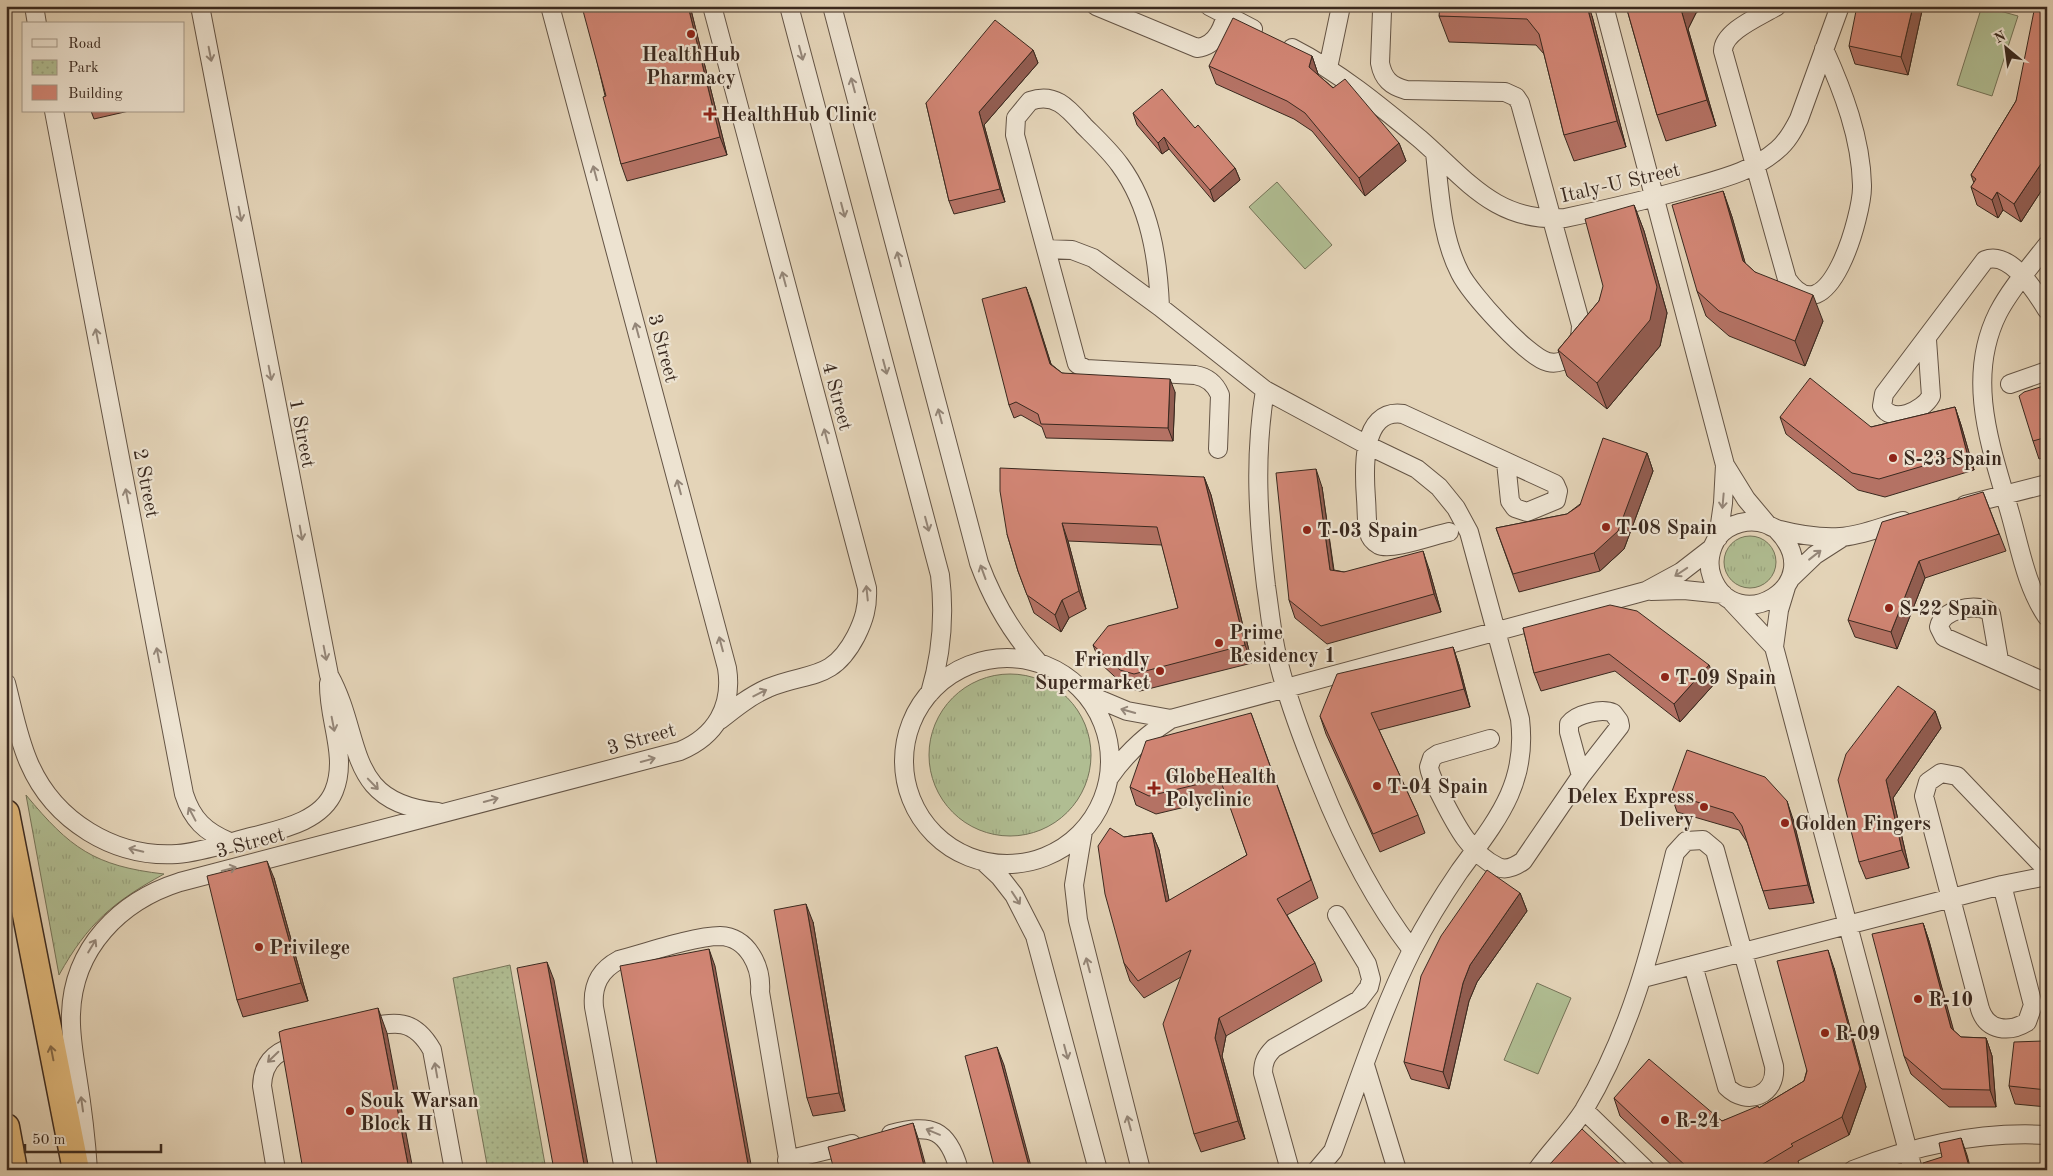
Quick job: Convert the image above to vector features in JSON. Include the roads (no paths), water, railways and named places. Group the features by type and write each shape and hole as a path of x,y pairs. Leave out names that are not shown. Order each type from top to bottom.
{"highway":[{"path":"6,813 76,1170"},
{"path":"6,1127 14,1170"}],"street":[{"path":"34,6 37,22"},
{"name":"1 Street","path":"200,6 329,675 343,707 358,761 373,784 399,802 444,813"},
{"name":"3 Street","path":"88,1170 71,1014 73,994 81,968 96,938 125,908 160,888 680,751 701,740 720,720 728,695 727,668 550,6"},
{"name":"4 Street","path":"712,6 868,600 864,619 848,652 832,667 822,673 767,689 750,698 720,720"},
{"path":"789,6 940,575 943,599 942,638 930,693"},
{"path":"832,6 979,563 1003,617 1019,641 1038,662"},
{"name":"Italy-U Street","path":"1209,6 1227,11 1328,68 1435,153 1460,178 1494,204 1524,216 1550,219 1565,218 1654,198 1733,176 1756,165 1777,150 1793,130 1840,6"},
{"path":"1328,68 1341,6"},
{"path":"1604,6 1725,465 1746,499 1785,538 1792,550 1794,564 1777,622 1774,647 1846,926 1913,1170"},
{"path":"1777,6 1730,34 1723,46 1787,279 1800,292 1809,294 1819,293 1833,281 1842,261 1854,224 1862,186 1850,116 1843,93 1824,49"},
{"path":"1103,8 1197,48 1212,43 1227,11"},
{"path":"1382,11 1380,64 1382,71 1391,84 1406,90 1505,92 1516,98 1581,325 1574,351 1563,360 1552,362 1536,356 1477,299 1461,274 1445,233 1435,153"},
{"path":"1160,307 1154,246 1144,209 1129,178 1120,164 1068,108 1057,100 1043,98 1030,101 1016,118 1015,134 1077,364 1086,370 1195,375 1208,379 1220,395 1218,449"},
{"name":"2 Street","path":"54,112 184,794 194,819 209,832 230,842"},
{"path":"2047,245 1999,312 1989,333 1981,378 1986,424 2032,593 2047,617"},
{"path":"1046,249 1072,250 1093,258 1160,307 1265,390 1367,445 1417,469 1439,487 1456,508 1469,532 1498,631 1520,719 1521,754 1519,771 1506,804 1443,897 1412,950 1333,1150 1318,1170"},
{"path":"1927,340 1985,260 1996,258 2002,260 2023,276 2047,310"},
{"path":"2010,384 2047,371"},
{"path":"1265,390 1258,444 1258,513 1273,636 1286,688 1314,766 1346,844 1376,900 1412,950"},
{"path":"1449,532 1389,546 1374,542 1368,527 1364,466 1367,445 1379,421 1396,413 1409,417 1506,462"},
{"path":"1725,465 1723,503 1715,543 1709,560 1710,572 1715,584 1774,647"},
{"path":"1950,509 2047,484"},
{"path":"1109,778 1111,756 1107,733 1099,712 1086,694 1072,680 1056,669 1038,662 1015,658 991,659 968,665 947,677 930,693 917,710 909,729 904,757 906,785 917,812 934,835 957,852 984,862 1011,864 1037,859 1062,848 1083,831 1095,815 1109,778 1119,764 1143,739 1172,719 1646,591 1681,572 1715,543 1728,528 1740,523 1754,521 1810,535 1843,537 1922,516"},
{"path":"1646,591 1684,590 1726,596 1741,604 1760,604 1777,597 1788,582 1815,556 1843,537"},
{"path":"1999,660 2047,683"},
{"path":"6,683 22,748 51,799 65,815 82,828 120,846 159,854 179,854 294,825 327,804 334,792 339,764 330,706 329,675"},
{"path":"1086,694 1127,712 1172,719"},
{"path":"1490,739 1438,754 1432,758 1429,767 1453,819 1475,851 1498,867 1512,868 1523,861 1582,776"},
{"path":"2002,885 2033,1005 2026,1022 2011,1029 1996,1028 1982,1015 1924,796 1928,782 1941,773 1949,773 1963,780 2047,870"},
{"path":"1083,831 1074,885 1080,936 1142,1170"},
{"path":"1537,1170 1584,1110 1623,1033 1643,978 1675,853 1686,841 1695,839 1710,844 1715,850 1775,1072 1767,1090 1755,1097 1740,1096 1727,1087 1692,965"},
{"path":"984,862 1000,877 1014,895 1035,936 1098,1170"},
{"path":"1643,978 2002,885 2047,876"},
{"path":"1290,1170 1262,1073 1263,1066 1265,1059 1274,1048 1359,1000 1369,987 1371,979 1367,964 1337,915"},
{"path":"624,1170 596,1016 600,996 604,987 617,974 667,953 712,946 722,948 736,956 760,992 788,1165 911,1128 928,1129 944,1137 950,1143 959,1170"},
{"path":"344,1033 389,1022 415,1029 425,1038 432,1050 454,1170"},
{"path":"276,1170 262,1086 264,1068 268,1061 282,1049 317,1040"},
{"path":"1365,1065 1397,1170"},
{"path":"1584,1110 1646,1170"},
{"path":"1853,1170 1908,1151 1968,1139 2006,1136 2047,1136"}],"place":[{"name":"HealthHub Pharmacy","path":"691,34"},
{"name":"HealthHub Clinic","path":"710,114"},
{"name":"S-23 Spain","path":"1893,458"},
{"name":"T-08 Spain","path":"1606,527"},
{"name":"T-03 Spain","path":"1307,530"},
{"name":"S-22 Spain","path":"1889,608"},
{"name":"Prime Residency 1","path":"1219,643"},
{"name":"Friendly Supermarket","path":"1160,671"},
{"name":"T-09 Spain","path":"1665,677"},
{"name":"T-04 Spain","path":"1377,786"},
{"name":"GlobeHealth Polyclinic","path":"1154,788"},
{"name":"Delex Express Delivery","path":"1704,807"},
{"name":"Golden Fingers","path":"1785,823"},
{"name":"Privilege","path":"259,947"},
{"name":"R-10","path":"1918,999"},
{"name":"R-09","path":"1825,1033"},
{"name":"Souk Warsan Block H","path":"350,1111"},
{"name":"R-24","path":"1665,1120"}]}
